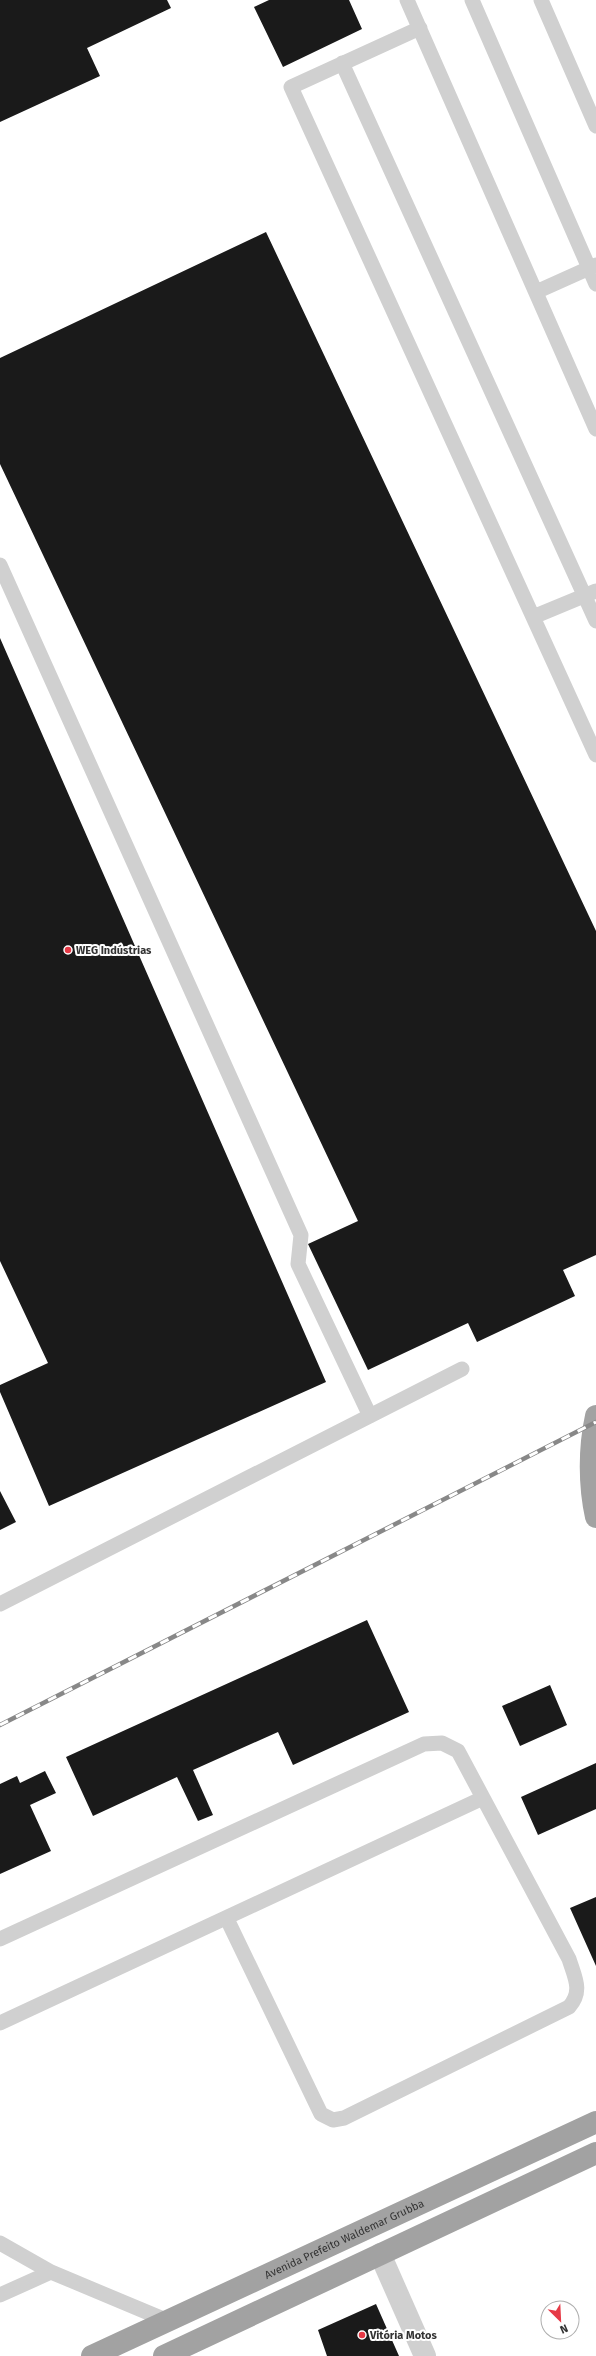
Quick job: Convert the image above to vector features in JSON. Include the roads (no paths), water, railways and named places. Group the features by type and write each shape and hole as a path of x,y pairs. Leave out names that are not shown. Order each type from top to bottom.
{"highway":[{"path":"595,1419 591,1457 592,1500 596,1517"},
{"name":"Avenida Prefeito Waldemar Grubba","path":"92,2356 596,2122"},
{"path":"164,2356 596,2153"}],"street":[{"path":"380,2254 425,2356"}],"lane":[{"path":"407,0 596,429"},
{"path":"472,0 592,266 596,284"},
{"path":"541,0 596,126"},
{"path":"420,28 291,87 596,755"},
{"path":"342,64 590,593 596,621"},
{"path":"536,292 592,266"},
{"path":"0,564 301,1236 298,1264 370,1416"},
{"path":"533,617 590,593"},
{"path":"0,1604 462,1369"},
{"path":"0,1939 424,1744 442,1743 458,1751 570,1959 577,1986 576,1998 569,2007 344,2118 333,2120 321,2114 227,1919"},
{"path":"0,2023 227,1919 483,1798"},
{"path":"0,2243 51,2272 168,2321"},
{"path":"0,2294 51,2272"}],"railway":[{"path":"0,1725 596,1422"}],"place":[{"name":"WEG Indústrias","path":"68,950"},
{"name":"Vitória Motos","path":"362,2335"}]}
